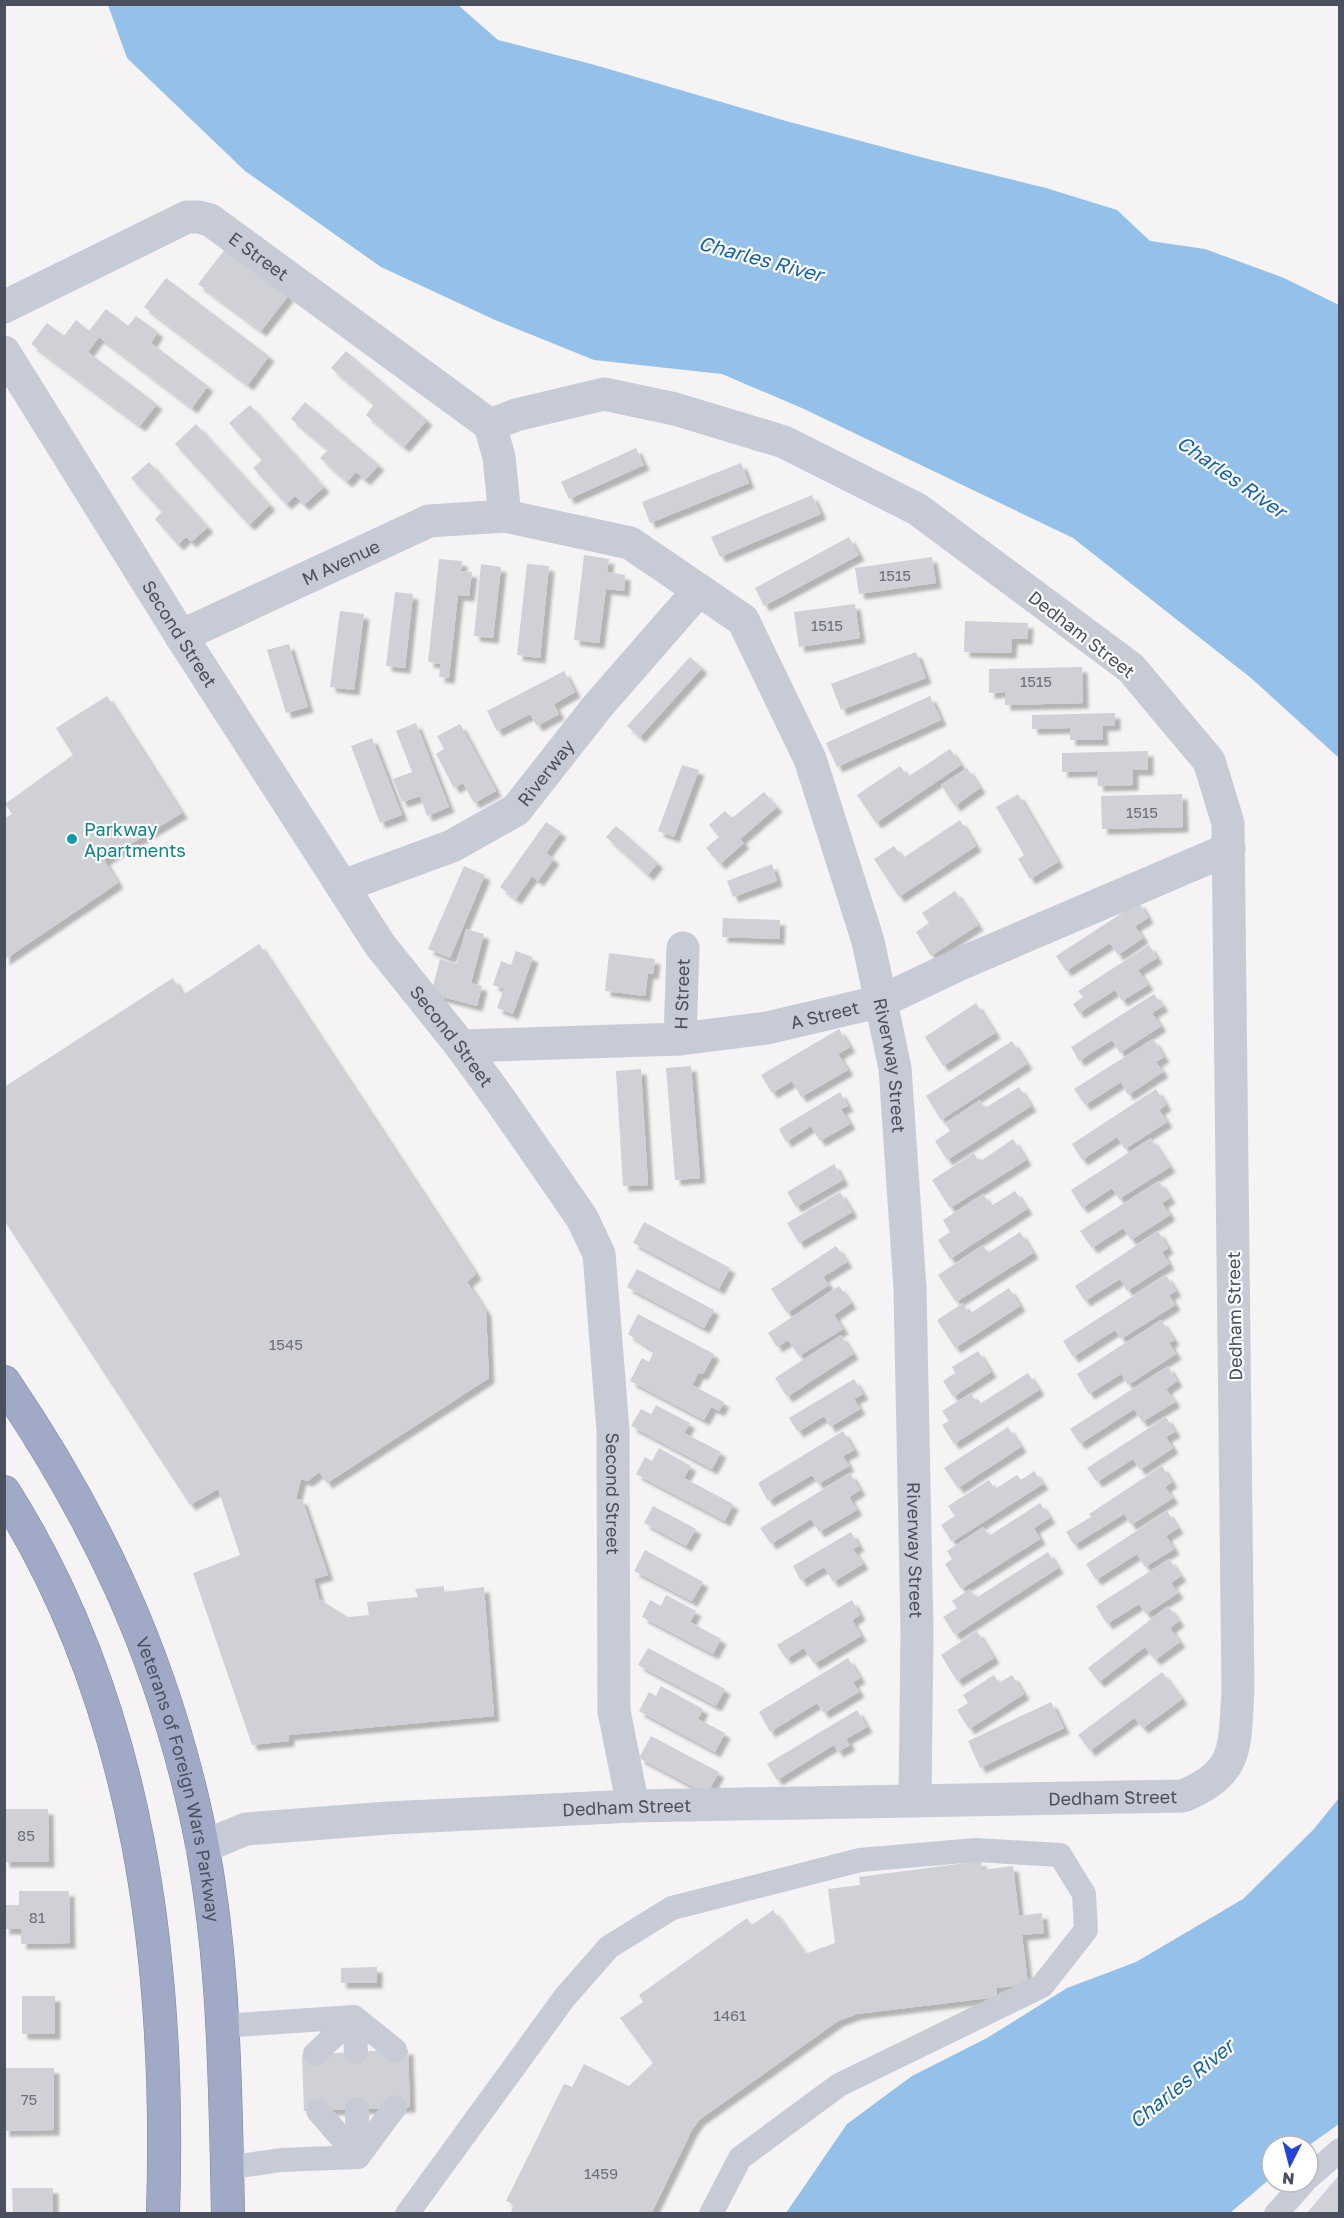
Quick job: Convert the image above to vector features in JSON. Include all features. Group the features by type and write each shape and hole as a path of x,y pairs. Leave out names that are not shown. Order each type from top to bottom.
{"highway":[{"name":"Veterans of Foreign Wars Parkway","path":"4,1382 35,1427 98,1536 128,1601 151,1660 172,1726 196,1816 214,1940 222,2026 228,2214"},
{"path":"4,1492 44,1561 75,1633 111,1733 133,1815 153,1924 160,2008 164,2111 163,2214"}],"street":[{"name":"E Street","path":"4,307 187,218 199,217 210,220 490,426"},
{"name":"Second Street","path":"4,352 380,945 461,1046 582,1218 599,1254 613,1430 614,1711 633,1806"},
{"name":"Dedham Street","path":"202,1847 246,1829 388,1818 633,1806 1183,1796 1204,1788 1223,1770 1234,1751 1238,1692 1228,823 1209,761 1131,668 917,509 784,442 675,409 604,394 516,415 490,426"},
{"path":"490,426 499,457 505,516"},
{"name":"M Avenue","path":"182,636 429,521 505,516"},
{"name":"Riverway Street","path":"505,516 630,543 743,620 810,759 868,941 895,1068 910,1288 917,1631 915,1800"},
{"name":"Riverway","path":"343,886 452,846 516,810 597,707 699,590"},
{"name":"A Street","path":"461,1046 680,1039 767,1028 882,1001 960,964 1228,849"},
{"name":"H Street","path":"680,1039 683,948"}],"lane":[{"path":"407,2214 565,1997 609,1947 672,1908 861,1860 976,1850 1060,1855 1084,1893 1086,1930 1042,1986 839,2085 740,2158 711,2214"},
{"path":"354,2017 356,2052"},
{"path":"315,2054 354,2017"},
{"path":"222,2026 354,2017 395,2050"},
{"path":"358,2157 394,2107"},
{"path":"357,2109 358,2157"},
{"path":"318,2111 358,2157"},
{"path":"1320,2168 1340,2150"},
{"path":"227,2168 281,2160 358,2157"},
{"path":"1276,2214 1294,2194"}],"water":[{"name":"Charles River","path":"108,5 458,5 498,40 595,65 786,121 1046,188 1117,210 1150,241 1205,249 1284,278 1339,305 1339,758 1251,678 1073,538 804,409 722,374 594,360 495,320 381,267 245,171 127,58"},
{"name":"Charles River","path":"1339,1798 1339,2124 1320,2137 1320,2134 1260,2134 1260,2187 1230,2213 786,2213 847,2124 912,2076 987,2038 1067,1988 1136,1962 1243,1899 1313,1830"}],"building":[{"path":"226,248 289,295 261,331 198,284"},
{"path":"166,278 269,356 248,385 144,307"},
{"path":"106,309 128,326 136,316 158,332 151,343 208,386 192,408 99,337 88,352 157,404 140,426 31,344 47,323 64,336 76,320 89,331"},
{"path":"346,351 427,420 404,447 366,415 374,404 331,368"},
{"path":"305,402 379,465 365,480 356,472 347,482 320,458 328,450 291,419"},
{"path":"250,405 324,487 304,505 295,496 286,504 253,468 262,460 229,423"},
{"path":"196,424 270,505 249,525 175,444"},
{"path":"636,448 644,465 569,499 561,482"},
{"path":"149,462 208,527 191,542 186,537 178,545 155,519 162,512 131,478"},
{"path":"741,463 749,483 650,523 642,502"},
{"path":"812,495 821,514 720,557 711,537"},
{"path":"849,537 859,555 764,606 755,588"},
{"path":"584,555 609,559 607,572 625,575 624,591 606,589 599,643 574,640"},
{"path":"932,557 936,583 859,594 855,568"},
{"path":"439,559 462,561 461,571 472,572 469,596 458,595 449,678 439,677 441,664 428,662"},
{"path":"481,564 501,567 493,638 474,636"},
{"path":"527,564 549,566 540,658 517,655"},
{"path":"395,592 413,594 405,668 386,666"},
{"path":"855,604 860,638 799,647 794,612"},
{"path":"340,611 364,614 354,690 330,687"},
{"path":"965,621 1028,623 1027,639 1012,639 1011,653 964,652"},
{"path":"289,644 308,707 286,713 267,650"},
{"path":"916,652 926,678 841,710 831,684"},
{"path":"690,657 702,668 640,737 627,726"},
{"path":"1082,667 1083,703 1005,705 1005,692 989,693 989,669"},
{"path":"564,671 575,692 554,704 559,714 537,726 530,714 497,731 487,711"},
{"name":"Parkway Apartments","path":"107,696 182,813 104,860 118,883 4,960 4,819 12,814 5,804 73,755 56,728"},
{"path":"930,696 941,720 837,767 826,743"},
{"path":"1115,713 1115,725 1102,726 1103,740 1070,740 1070,728 1032,729 1032,715"},
{"path":"416,723 449,807 427,816 420,796 402,802 393,779 412,772 396,731"},
{"path":"460,724 496,791 474,803 463,783 454,788 436,754 444,749 437,736"},
{"path":"372,738 402,815 380,823 351,746"},
{"path":"950,749 961,765 876,823 857,795 900,766 908,777"},
{"path":"1148,751 1148,770 1133,770 1133,785 1098,786 1097,771 1062,772 1062,753"},
{"path":"682,765 699,770 674,837 658,831"},
{"path":"967,768 980,788 955,806 941,785"},
{"path":"764,792 777,807 740,839 744,843 720,864 706,848 719,837 709,825 725,811 732,818"},
{"path":"1018,794 1058,862 1030,879 1018,859 1024,855 996,807"},
{"path":"1182,794 1183,827 1102,829 1101,796"},
{"path":"960,820 976,846 899,897 874,859 894,846 903,858"},
{"path":"546,822 561,832 546,853 554,859 538,881 532,876 516,899 500,887"},
{"path":"616,826 658,863 648,875 606,837"},
{"path":"772,864 777,881 733,897 727,881"},
{"path":"464,866 485,875 450,958 428,949"},
{"path":"955,891 978,925 931,956 916,932 929,923 922,913"},
{"path":"1139,902 1148,918 1135,926 1143,938 1118,955 1110,943 1066,971 1056,956"},
{"path":"723,918 780,920 779,939 722,937"},
{"path":"466,929 484,934 471,983 482,986 477,1006 431,994 440,959 457,964"},
{"path":"259,944 476,1274 467,1282 486,1311 489,1378 327,1483 319,1472 308,1481 301,1479 296,1499 302,1499 328,1575 314,1579 319,1599 348,1617 369,1615 367,1602 418,1597 415,1589 444,1586 444,1592 484,1587 494,1716 289,1735 289,1741 252,1745 193,1573 240,1555 218,1489 190,1505 4,1220 4,1087 173,978 183,995"},
{"path":"1149,945 1157,958 1138,970 1148,985 1122,1001 1115,990 1079,1013 1073,1004 1083,997 1078,991"},
{"path":"516,951 533,957 513,1014 497,1008 504,989 493,985 501,961 511,965"},
{"path":"609,953 655,959 653,974 648,973 645,996 605,991"},
{"path":"1154,994 1163,1006 1152,1013 1161,1026 1120,1053 1112,1040 1079,1061 1071,1047"},
{"path":"976,1003 995,1033 943,1066 925,1037"},
{"path":"839,1029 850,1047 838,1054 848,1070 801,1097 792,1081 772,1093 761,1075"},
{"path":"1153,1039 1164,1057 1156,1062 1163,1072 1128,1095 1121,1082 1085,1105 1074,1089"},
{"path":"1012,1041 1027,1064 941,1120 926,1096"},
{"path":"691,1066 700,1178 675,1180 666,1068"},
{"path":"641,1069 648,1185 623,1186 616,1071"},
{"path":"1019,1087 1031,1106 947,1160 935,1141 950,1131 945,1123 980,1100 985,1108"},
{"path":"1156,1089 1166,1105 1159,1110 1167,1122 1125,1149 1117,1137 1082,1160 1072,1144"},
{"path":"840,1092 848,1106 841,1109 850,1124 820,1141 811,1126 786,1142 779,1129"},
{"path":"1151,1138 1170,1167 1119,1199 1112,1188 1082,1208 1071,1190"},
{"path":"1013,1139 1026,1160 950,1208 932,1180 974,1153 979,1162"},
{"path":"834,1164 843,1180 796,1207 787,1192"},
{"path":"1159,1181 1170,1198 1162,1203 1170,1215 1131,1240 1123,1228 1092,1248 1080,1231"},
{"path":"1015,1191 1027,1209 950,1259 938,1240 950,1232 943,1220 983,1194 991,1206"},
{"path":"840,1192 852,1212 799,1243 787,1223"},
{"path":"644,1222 730,1268 719,1289 633,1243"},
{"path":"1158,1231 1168,1248 1162,1252 1169,1264 1127,1291 1120,1279 1085,1301 1075,1286"},
{"path":"1020,1232 1033,1253 956,1302 938,1275 983,1245 988,1253"},
{"path":"836,1246 847,1262 823,1277 829,1285 787,1313 771,1289"},
{"path":"637,1269 714,1310 704,1328 627,1287"},
{"path":"1166,1275 1176,1291 1169,1295 1175,1305 1121,1339 1115,1330 1073,1357 1063,1341"},
{"path":"839,1286 851,1303 834,1315 843,1329 799,1356 788,1340 777,1347 768,1333"},
{"path":"1009,1288 1020,1306 955,1348 937,1320 963,1303 969,1314"},
{"path":"638,1314 714,1354 703,1374 698,1374 692,1385 724,1402 719,1411 711,1407 704,1420 630,1381 642,1358 649,1362 654,1351 628,1334"},
{"path":"1161,1320 1174,1340 1169,1343 1176,1354 1128,1385 1121,1374 1089,1394 1077,1374"},
{"path":"841,1335 853,1354 787,1397 775,1378"},
{"path":"978,1351 991,1372 953,1397 943,1381 955,1373 952,1367"},
{"path":"1168,1366 1177,1381 1166,1389 1175,1402 1142,1422 1134,1409 1080,1444 1070,1429"},
{"path":"1028,1373 1039,1390 954,1444 942,1425 949,1421 942,1411 971,1393 978,1405"},
{"path":"854,1379 863,1394 854,1399 860,1409 830,1427 824,1416 798,1432 789,1418"},
{"path":"656,1405 690,1423 684,1433 721,1452 712,1469 631,1426 641,1409 651,1414"},
{"path":"1166,1417 1175,1432 1166,1437 1173,1448 1140,1470 1133,1459 1097,1482 1087,1468"},
{"path":"1008,1427 1021,1447 958,1488 944,1468"},
{"path":"843,1431 854,1450 843,1456 849,1466 818,1484 812,1475 768,1501 758,1483"},
{"path":"659,1448 691,1466 684,1478 733,1504 725,1521 636,1474 645,1457 652,1461"},
{"path":"1162,1466 1172,1482 1165,1487 1173,1498 1131,1525 1124,1514 1074,1545 1066,1532 1091,1517 1089,1514"},
{"path":"1034,1471 1043,1484 952,1542 941,1525 955,1516 948,1506 989,1480 995,1489 1017,1475 1021,1480"},
{"path":"850,1473 860,1490 849,1497 857,1510 819,1532 811,1519 771,1544 760,1528"},
{"path":"1040,1503 1050,1518 1034,1528 1040,1539 961,1589 945,1564 952,1559 947,1551 983,1527 989,1536"},
{"path":"653,1506 696,1529 686,1546 644,1523"},
{"path":"1167,1511 1178,1528 1166,1536 1174,1549 1145,1567 1137,1554 1096,1580 1086,1564"},
{"path":"851,1532 859,1546 853,1549 863,1564 833,1582 824,1567 801,1581 793,1566"},
{"path":"645,1550 703,1582 692,1601 634,1571"},
{"path":"1048,1552 1058,1568 955,1635 943,1617 957,1608 952,1601 970,1589 976,1598"},
{"path":"1169,1559 1181,1576 1171,1583 1178,1593 1146,1614 1139,1604 1107,1624 1096,1606"},
{"path":"666,1595 696,1611 690,1622 721,1639 713,1654 642,1617 650,1600 661,1606"},
{"path":"852,1600 860,1615 852,1620 861,1636 814,1664 804,1648 786,1659 777,1645"},
{"path":"1168,1606 1179,1621 1170,1628 1180,1642 1155,1660 1145,1647 1099,1682 1088,1668"},
{"path":"977,1631 994,1658 957,1681 941,1655"},
{"path":"648,1648 725,1689 716,1706 638,1665"},
{"path":"848,1658 860,1678 853,1682 859,1692 824,1713 817,1703 770,1732 759,1712"},
{"path":"1162,1672 1182,1699 1143,1728 1134,1718 1090,1751 1078,1735"},
{"path":"994,1675 999,1683 1012,1675 1024,1694 969,1729 957,1710 968,1703 963,1695"},
{"path":"661,1686 703,1709 698,1719 725,1733 715,1752 639,1711 649,1692 656,1696"},
{"path":"1051,1702 1064,1728 980,1768 968,1741"},
{"path":"857,1710 867,1727 846,1739 850,1745 838,1752 834,1745 777,1780 767,1764"},
{"path":"651,1736 719,1772 707,1794 639,1758"},
{"path":"4,1809 48,1809 49,1862 4,1862"},
{"path":"981,1861 982,1870 1013,1866 1019,1916 1042,1913 1044,1933 1022,1935 1028,1984 996,1988 997,1997 857,2014 838,2021 699,2120 651,2214 510,2214 514,2205 506,2201 564,2084 572,2087 584,2064 629,2086 653,2063 620,2018 643,2002 639,1995 747,1918 752,1925 773,1910 805,1954 835,1943 828,1889 860,1885 859,1877"},
{"path":"19,1891 69,1891 70,1943 21,1944 21,1929 4,1929 4,1905 19,1905"},
{"path":"377,1967 377,1983 341,1983 341,1968"},
{"path":"22,1996 55,1996 55,2034 22,2034"},
{"path":"408,2049 410,2107 304,2111 302,2055"},
{"path":"4,2068 54,2068 54,2130 4,2131"},
{"path":"1340,2174 1340,2214 1306,2214"},
{"path":"12,2188 53,2188 53,2214 13,2214"}],"place":[{"name":"Parkway Apartments","path":"72,839"}]}
